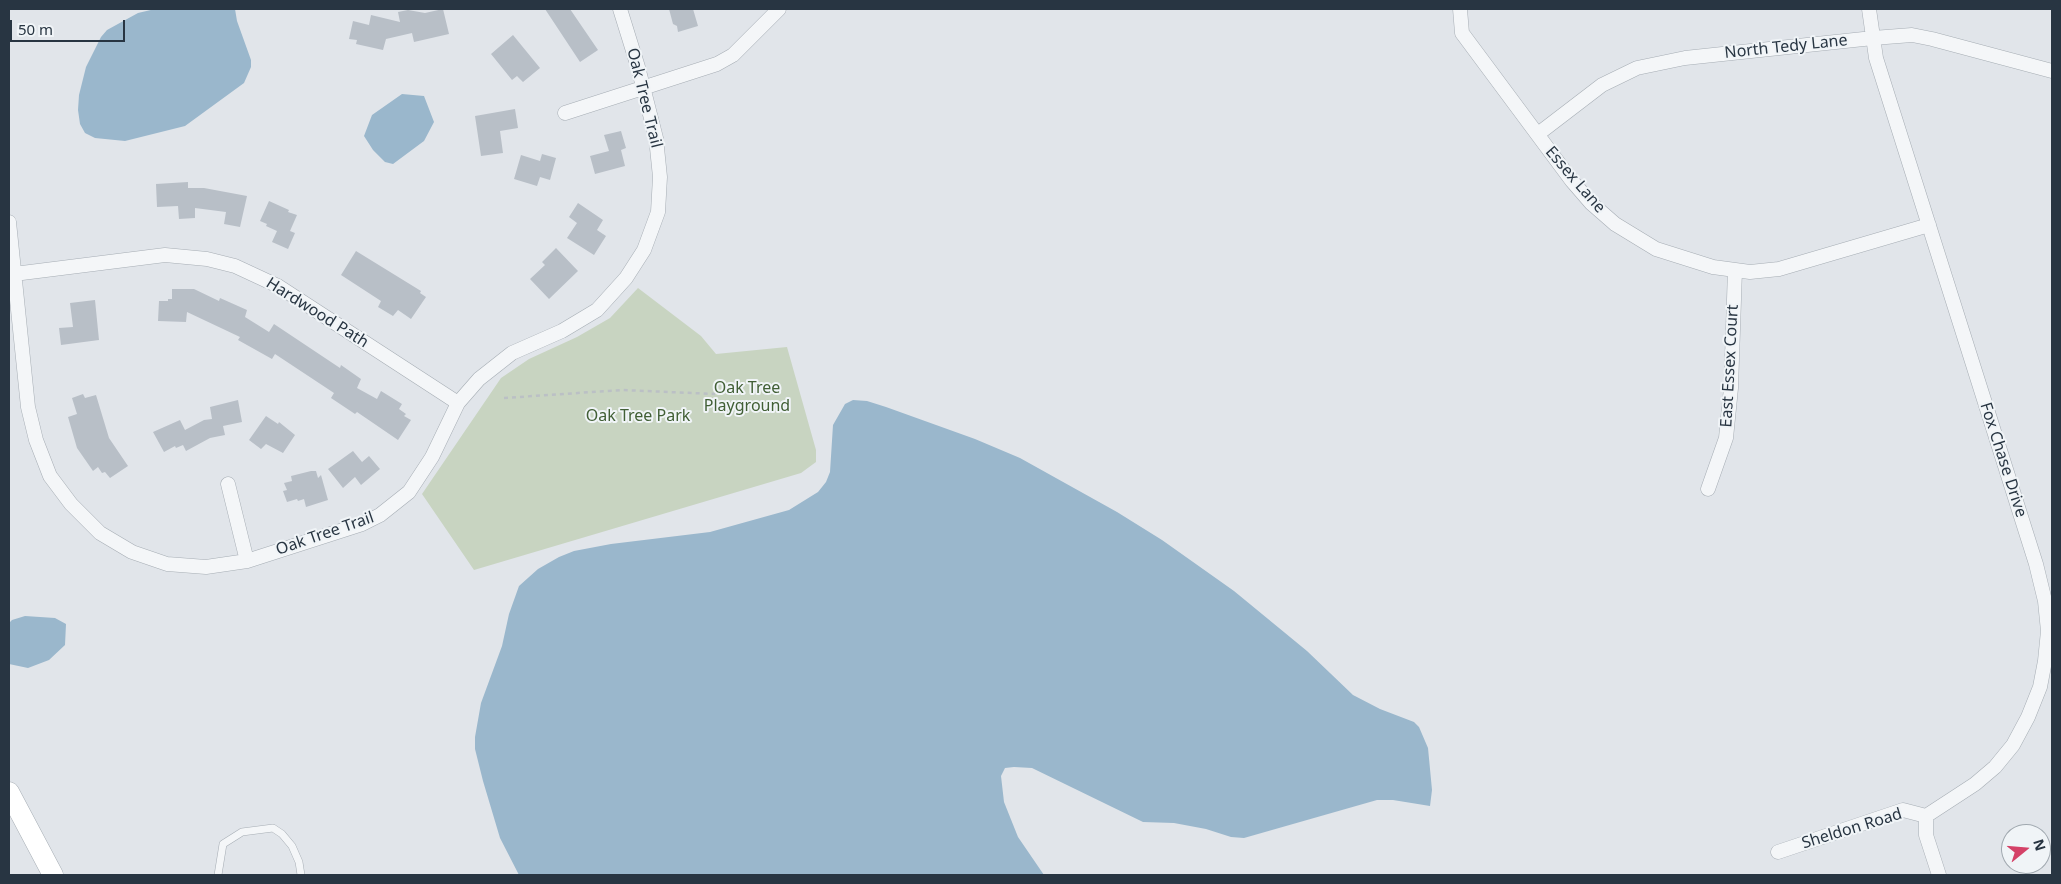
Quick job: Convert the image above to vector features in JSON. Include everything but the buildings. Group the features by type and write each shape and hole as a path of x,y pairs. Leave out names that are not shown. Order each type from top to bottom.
{"main road":[{"path":"9,792 53,875"}],"street":[{"name":"Oak Tree Trail","path":"9,222 28,407 36,440 50,476 71,504 100,533 132,552 166,564 206,567 247,561 362,524 380,515 409,492 432,457 458,403 479,379 512,353 562,330 597,310 626,278 644,250 658,212 660,177 656,138 644,87 620,9"},
{"path":"565,113 717,64 732,55 779,9"},
{"name":"Essex Lane","path":"1460,9 1462,33 1591,203 1621,228 1656,249 1714,268 1750,272 1779,269 1929,225"},
{"name":"Fox Chase Drive","path":"1868,9 1876,58 2030,545 2045,601 2048,631 2045,661 2046,688 2013,745 1995,768 1975,784 1926,816"},
{"name":"North Tedy Lane","path":"1538,134 1602,84 1637,68 1685,58 1873,38 1912,36 1932,39 2052,71"},
{"name":"Hardwood Path","path":"14,274 166,255 206,259 235,266 278,286 458,403"},
{"name":"East Essex Court","path":"1708,489 1719,463 1726,438 1732,388 1735,270"},
{"path":"228,484 247,561"},
{"name":"Sheldon Road","path":"1778,852 1903,810 1926,816"},
{"path":"1926,816 1926,835 1938,875"}],"lane":[{"path":"218,875 223,844 242,832 273,828 282,834 292,846 301,875"}],"path":[{"path":"504,398 622,390 715,394"}],"green space":[{"name":"Oak Tree Park","path":"638,288 701,336 716,354 787,347 816,450 816,462 801,473 474,570 422,494 501,378 529,359 577,337 610,318"}],"water":[{"path":"155,9 235,9 237,21 251,60 251,67 244,83 185,126 125,141 95,138 85,133 80,124 78,110 79,95 86,67 101,37 107,30 138,13"},
{"path":"402,94 424,96 434,122 424,141 393,164 385,162 373,150 364,136 372,115"},
{"path":"853,400 867,401 886,407 975,439 1020,458 1117,512 1162,540 1234,591 1307,651 1353,695 1380,709 1414,722 1419,727 1428,748 1432,790 1430,806 1393,800 1377,800 1244,838 1231,837 1206,829 1174,823 1143,822 1032,768 1014,767 1005,768 1001,776 1004,802 1018,837 1044,875 519,875 500,838 475,749 475,737 481,703 502,646 509,614 519,586 538,569 574,551 611,544 710,532 789,510 818,492 826,482 830,472 833,425 845,404"},
{"path":"25,616 55,618 66,624 65,645 49,660 28,668 9,664 9,623 12,620"}],"park label":[{"name":"Oak Tree Playground","path":"747,397"}]}
